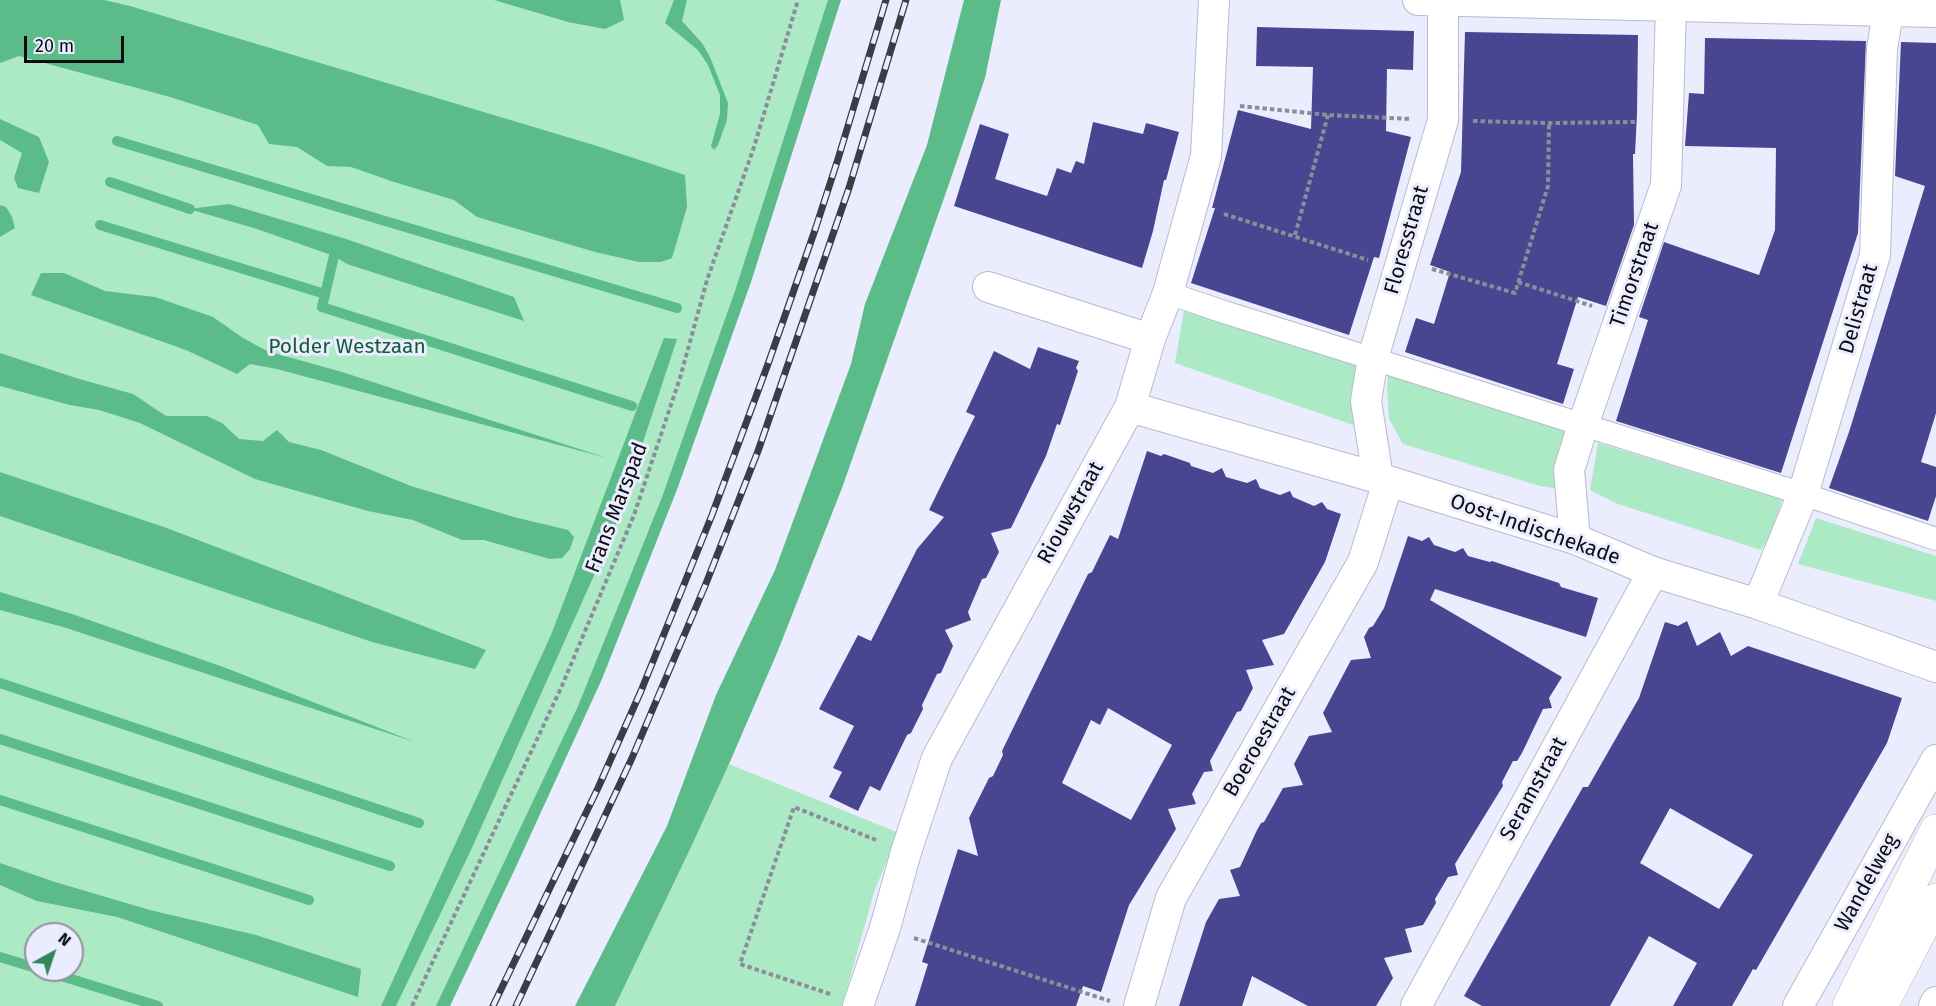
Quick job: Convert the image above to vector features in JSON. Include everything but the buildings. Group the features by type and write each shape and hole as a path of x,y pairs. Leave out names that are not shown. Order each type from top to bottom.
{"main road":[{"path":"1849,1006 1936,831"},
{"path":"1881,1006 1936,900"}],"street":[{"name":"Riouwstraat","path":"858,1005 885,928 906,852 937,758 1130,407 1150,339 1168,293 1206,156 1214,0"},
{"path":"1418,0 1890,5 1936,12"},
{"name":"Floresstraat","path":"1383,480 1366,401 1373,358 1443,120 1443,1"},
{"name":"Timorstraat","path":"1575,539 1569,470 1666,185 1671,4"},
{"name":"Delistraat","path":"1758,604 1803,495 1875,255 1882,49 1890,5"},
{"path":"988,287 1150,339"},
{"path":"1168,293 1936,539"},
{"name":"Oost-Indischekade","path":"1130,407 1383,480 1575,539 1653,572 1758,604 1936,667"},
{"name":"Boeroestraat","path":"1127,1004 1171,898 1363,562 1383,480"},
{"name":"Seramstraat","path":"1416,1006 1653,572"},
{"name":"Wandelweg","path":"1798,1006 1936,760"},
{"path":"1934,1006 1936,1002"}],"path":[{"name":"Frans Marspad","path":"412,1006 561,688 634,515 680,378 707,280 754,147 798,0"},
{"path":"1295,235 1328,115"},
{"path":"1192,204 1400,265 1515,293 1548,186 1549,123"},
{"path":"1518,282 1622,315"},
{"path":"858,1005 740,964 794,807 906,852"},
{"path":"885,928 1127,1004"}],"green space":[{"name":"Polder Westzaan","path":"0,0 829,0 776,182 662,497 578,706 438,1006 0,1006"},
{"path":"1184,310 1362,362 1359,427 1175,363"},
{"path":"1388,375 1570,431 1560,489 1540,486 1403,444 1389,419"},
{"path":"1598,443 1782,500 1771,534 1761,550 1618,504 1590,490"},
{"path":"1816,518 1936,556 1936,601 1798,564"},
{"path":"729,764 899,833 875,889 842,1006 615,1006 692,845"}],"shaded area":[{"path":"0,0 104,0 130,6 597,146 685,175 687,207 672,258 661,262 639,262 595,252 477,217 454,200 351,167 327,166 297,147 269,144 258,125 170,97 19,56 0,63"},
{"path":"494,0 620,0 624,20 605,29 568,22"},
{"path":"674,0 687,0 682,21 702,43 710,57 728,103 727,120 714,150 711,146 720,114 720,95 708,65 698,50 665,23"},
{"path":"828,0 841,0 751,282 678,487 602,679 514,871 450,1006 436,1006 578,706 662,497 735,291"},
{"path":"964,0 1001,0 985,78 842,488 777,653 729,764 615,1006 575,1006 667,826 716,695 775,570 851,364 865,304 927,145"},
{"path":"0,119 39,137 49,162 39,193 18,188 14,178 22,153 0,140"},
{"path":"229,204 346,239 514,297 524,321 347,264 334,256 257,229 189,209"},
{"path":"0,205 6,207 15,228 0,237"},
{"path":"41,273 64,273 105,291 155,297 213,317 267,351 342,372 607,458 277,369 250,364 237,374 186,350 31,295"},
{"path":"664,338 677,339 613,533 471,850 396,1006 381,1006 551,635"},
{"path":"0,353 133,394 166,416 207,416 222,423 239,439 263,441 277,430 289,442 321,450 411,486 514,517 568,530 574,537 570,549 562,558 550,559 484,540 462,540 413,520 368,511 255,479 140,423 99,410 70,405 0,386"},
{"path":"0,472 164,527 486,650 475,669 372,642 0,516"},
{"path":"0,592 72,614 226,668 415,742 63,627 0,610"},
{"path":"0,863 150,910 256,935 361,969 358,997 117,917 37,901 0,885"}],"waterway":[{"path":"117,141 677,308"},
{"path":"110,182 190,209"},
{"path":"100,225 325,294"},
{"path":"334,256 322,307 632,406"},
{"path":"0,683 419,823"},
{"path":"0,739 390,866"},
{"path":"0,800 309,900"},
{"path":"0,957 24,964"},
{"path":"81,982 158,1006"}],"railway":[{"path":"493,1006 598,788 641,691 712,515 815,230 886,0"},
{"path":"516,1006 632,758 705,586 758,451 849,188 906,0"}]}
